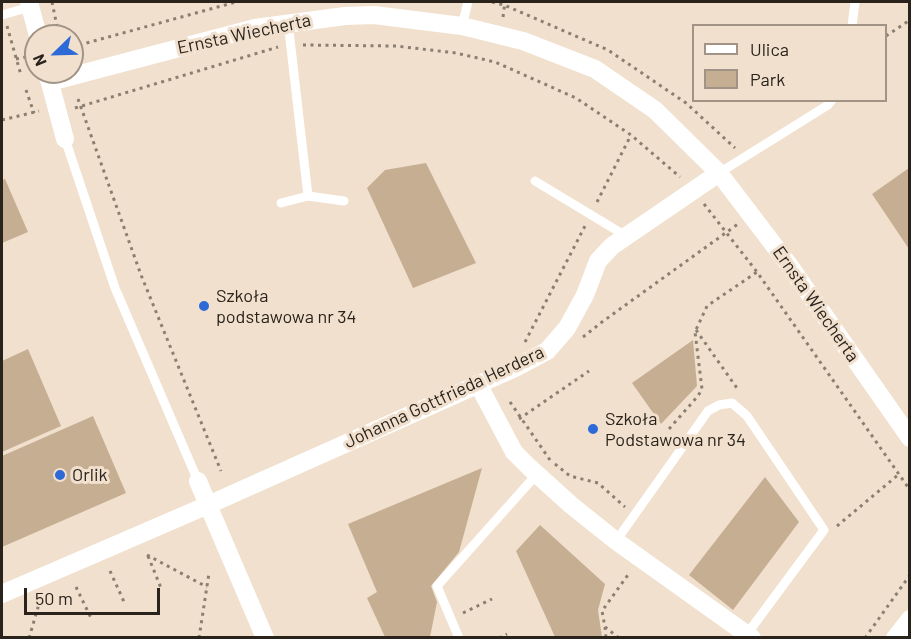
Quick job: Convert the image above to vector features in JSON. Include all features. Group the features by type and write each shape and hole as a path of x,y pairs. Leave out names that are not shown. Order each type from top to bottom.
{"street":[{"path":"29,4 35,24"},
{"name":"Ernsta Wiecherta","path":"84,69 288,22 374,15 462,26 523,40 595,69 654,110 719,173 789,264 909,438"},
{"path":"51,84 65,139"},
{"name":"Johanna Gottfrieda Herdera","path":"2,594 208,505 547,351 567,328 585,295 598,261 626,236 719,173"},
{"path":"478,384 514,452 537,474 616,541 750,636"},
{"path":"198,481 265,638"},
{"path":"895,638 909,619"}],"lane":[{"path":"462,26 468,2"},
{"path":"852,24 855,2"},
{"path":"4,18 29,4"},
{"path":"288,22 308,196"},
{"path":"719,173 830,103"},
{"path":"65,139 115,288 198,481"},
{"path":"535,182 626,236"},
{"path":"281,203 308,196 344,201"},
{"path":"616,541 708,411 719,405 732,403 747,416 824,530 750,636"},
{"path":"459,638 437,586 537,474"}],"path":[{"path":"52,2 57,24"},
{"path":"84,44 236,2"},
{"path":"502,25 505,2"},
{"path":"4,18 21,75"},
{"path":"887,35 909,20"},
{"path":"67,110 278,47 396,46 456,53 495,62 576,98 631,135 680,177"},
{"path":"16,59 24,57"},
{"path":"2,120 33,113 26,90"},
{"path":"78,99 141,275 221,471"},
{"path":"594,207 631,135"},
{"path":"699,198 757,272 909,490"},
{"path":"576,344 610,316 751,214"},
{"path":"520,350 586,224"},
{"path":"669,429 698,396 702,388 695,332 707,306 757,272"},
{"path":"514,422 589,371"},
{"path":"508,399 550,460 570,476 598,483 627,508"},
{"path":"161,588 147,555 207,587"},
{"path":"606,638 602,610 636,563"},
{"path":"110,571 125,604"},
{"path":"199,638 209,573"},
{"path":"865,638 909,575"},
{"path":"76,587 91,618"},
{"path":"451,620 492,599"},
{"path":"29,638 39,604"},
{"path":"605,627 619,638"},
{"path":"500,638 507,634"}],"green space":[{"path":"426,163 476,263 413,288 367,188 385,170"},
{"path":"909,168 909,249 872,194"},
{"path":"5,179 28,232 2,243 2,180"},
{"path":"693,340 697,386 661,424 632,383"},
{"path":"28,349 61,426 2,452 2,361"},
{"name":"Orlik","path":"93,416 126,493 2,547 2,456"},
{"path":"482,468 459,552 431,586 437,602 430,637 385,637 367,598 377,592 348,524"},
{"path":"765,477 799,522 733,610 689,575"},
{"path":"540,525 605,584 598,610 602,637 555,637 516,551"}],"place":[{"name":"Szkoła podstawowa nr 34","path":"204,306"},
{"name":"Szkoła Podstawowa nr 34","path":"593,429"},
{"name":"Orlik","path":"60,475"}]}
